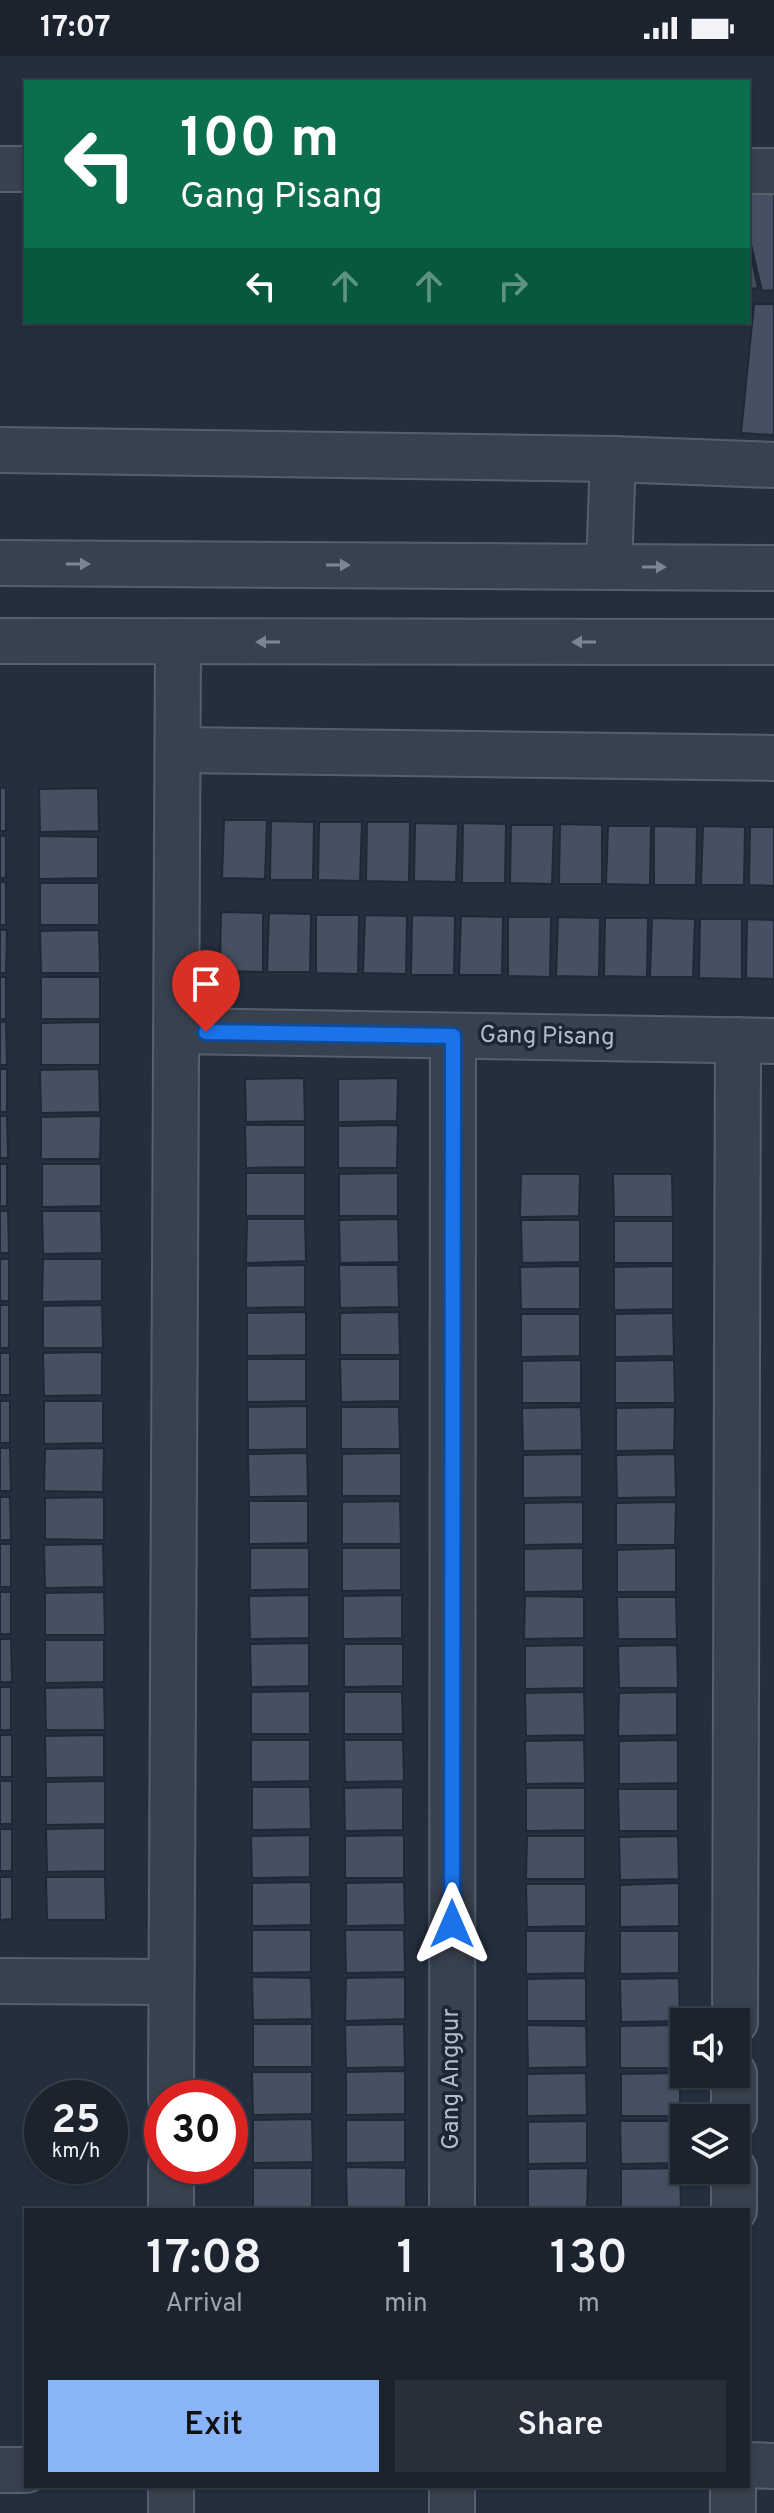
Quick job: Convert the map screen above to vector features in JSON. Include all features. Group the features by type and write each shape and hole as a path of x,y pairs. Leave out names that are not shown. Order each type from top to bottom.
{"street":[{"path":"0,169 24,169"},
{"path":"750,171 774,171"},
{"path":"0,450 613,459 774,465"},
{"path":"609,567 613,459"},
{"path":"0,563 774,568"},
{"path":"0,641 774,642"},
{"path":"171,2080 178,642"},
{"path":"178,750 774,758"},
{"name":"Gang Pisang","path":"176,1031 756,1040"},
{"name":"Gang Anggur","path":"452,2208 453,1036"},
{"path":"735,2008 756,1040"},
{"path":"0,1981 171,1982"},
{"path":"171,2184 171,2208"},
{"path":"734,2184 734,2208"},
{"path":"750,2465 774,2466"},
{"path":"0,2470 24,2470"},
{"path":"171,2488 171,2513"},
{"path":"452,2488 452,2513"},
{"path":"733,2488 733,2513"}],"building":[{"path":"774,183 774,290 762,291 750,240 750,184"},
{"path":"750,251 758,288 750,289"},
{"path":"754,304 774,304 774,435 741,433"},
{"path":"0,788 6,788 6,831 0,831"},
{"path":"98,788 99,831 40,832 39,789"},
{"path":"224,820 267,820 265,879 222,878"},
{"path":"271,821 314,822 313,880 270,880"},
{"path":"319,822 362,822 360,881 318,880"},
{"path":"367,822 410,822 409,882 366,881"},
{"path":"415,823 458,824 456,882 414,881"},
{"path":"463,823 506,824 505,883 462,883"},
{"path":"560,824 602,825 602,884 559,884"},
{"path":"511,825 554,825 552,884 510,883"},
{"path":"608,826 651,826 650,885 606,884"},
{"path":"654,826 697,827 696,885 654,885"},
{"path":"703,826 745,827 744,885 701,885"},
{"path":"750,827 774,827 774,886 749,885"},
{"path":"0,836 6,836 6,878 0,878"},
{"path":"39,836 98,837 98,878 39,879"},
{"path":"0,882 6,882 6,925 0,925"},
{"path":"40,883 99,883 99,925 40,925"},
{"path":"221,912 263,913 263,972 220,971"},
{"path":"269,913 311,914 310,972 267,972"},
{"path":"316,915 359,915 358,974 316,973"},
{"path":"365,915 407,916 406,974 363,973"},
{"path":"412,915 455,916 454,975 411,975"},
{"path":"461,916 503,917 502,975 459,975"},
{"path":"508,917 551,917 550,977 508,976"},
{"path":"558,917 600,918 599,977 556,976"},
{"path":"605,918 648,918 647,977 604,976"},
{"path":"652,918 695,919 693,977 650,977"},
{"path":"700,919 742,919 742,979 699,978"},
{"path":"747,919 774,920 774,979 746,978"},
{"path":"0,930 7,930 6,973 0,973"},
{"path":"99,930 100,973 41,973 40,931"},
{"path":"0,977 6,977 6,1019 0,1019"},
{"path":"41,977 100,977 100,1019 41,1019"},
{"path":"0,1022 6,1022 7,1065 0,1065"},
{"path":"100,1022 100,1065 41,1065 41,1023"},
{"path":"0,1069 7,1069 7,1112 0,1112"},
{"path":"99,1069 100,1112 41,1113 40,1070"},
{"path":"304,1078 305,1121 246,1122 245,1079"},
{"path":"398,1078 397,1121 338,1122 338,1079"},
{"path":"0,1116 7,1116 8,1158 0,1158"},
{"path":"101,1116 100,1159 41,1159 41,1117"},
{"path":"245,1125 305,1125 305,1167 246,1168"},
{"path":"398,1125 397,1168 338,1168 338,1126"},
{"path":"0,1164 7,1164 7,1206 0,1206"},
{"path":"42,1164 101,1164 101,1206 42,1207"},
{"path":"246,1173 305,1173 305,1216 246,1216"},
{"path":"398,1173 398,1216 339,1216 339,1174"},
{"path":"521,1174 580,1174 579,1216 520,1217"},
{"path":"613,1174 672,1174 673,1217 614,1217"},
{"path":"0,1211 8,1211 9,1253 0,1253"},
{"path":"42,1211 101,1211 102,1253 43,1254"},
{"path":"247,1219 305,1219 306,1261 246,1263"},
{"path":"398,1219 399,1262 340,1263 339,1220"},
{"path":"521,1220 580,1220 580,1262 522,1263"},
{"path":"614,1221 673,1221 673,1263 614,1263"},
{"path":"0,1259 9,1259 9,1301 0,1301"},
{"path":"43,1259 102,1259 102,1301 42,1302"},
{"path":"305,1265 305,1307 246,1308 246,1266"},
{"path":"339,1265 398,1265 399,1307 340,1308"},
{"path":"580,1266 580,1309 521,1309 520,1267"},
{"path":"673,1266 673,1309 614,1310 614,1267"},
{"path":"0,1305 9,1305 9,1348 0,1348"},
{"path":"102,1305 103,1348 43,1348 43,1306"},
{"path":"306,1312 306,1355 247,1356 247,1313"},
{"path":"399,1312 400,1355 340,1355 340,1313"},
{"path":"673,1313 674,1356 615,1357 615,1314"},
{"path":"521,1314 580,1314 580,1356 521,1357"},
{"path":"102,1352 102,1395 44,1396 43,1353"},
{"path":"0,1353 10,1353 10,1395 0,1395"},
{"path":"247,1359 306,1359 306,1401 247,1402"},
{"path":"340,1359 400,1359 400,1401 341,1402"},
{"path":"581,1360 581,1403 522,1403 522,1361"},
{"path":"674,1360 675,1403 615,1403 615,1361"},
{"path":"0,1401 10,1401 10,1443 0,1443"},
{"path":"44,1401 103,1401 103,1443 44,1444"},
{"path":"307,1406 307,1449 248,1450 248,1407"},
{"path":"341,1407 399,1407 400,1449 341,1449"},
{"path":"581,1407 582,1450 523,1451 522,1408"},
{"path":"675,1407 674,1450 616,1451 616,1408"},
{"path":"0,1448 10,1448 11,1491 0,1491"},
{"path":"104,1448 103,1492 44,1491 45,1449"},
{"path":"307,1453 308,1496 249,1497 248,1454"},
{"path":"401,1453 401,1496 342,1496 342,1454"},
{"path":"582,1454 582,1497 523,1498 523,1455"},
{"path":"675,1454 676,1497 617,1498 616,1455"},
{"path":"0,1497 10,1497 11,1540 0,1540"},
{"path":"104,1497 104,1540 45,1539 45,1498"},
{"path":"249,1501 308,1501 308,1543 249,1544"},
{"path":"400,1501 401,1544 342,1544 342,1502"},
{"path":"583,1502 583,1544 524,1545 524,1503"},
{"path":"676,1502 675,1545 616,1545 616,1503"},
{"path":"0,1544 11,1544 11,1587 0,1587"},
{"path":"103,1544 104,1587 45,1588 44,1545"},
{"path":"250,1548 309,1548 309,1589 250,1590"},
{"path":"342,1548 401,1548 401,1590 342,1591"},
{"path":"583,1548 583,1591 524,1592 524,1549"},
{"path":"676,1548 676,1592 617,1592 617,1550"},
{"path":"0,1592 11,1592 11,1634 0,1634"},
{"path":"104,1592 105,1635 45,1635 45,1593"},
{"path":"309,1595 309,1638 250,1639 249,1596"},
{"path":"402,1595 402,1638 343,1639 343,1596"},
{"path":"525,1596 584,1597 584,1638 524,1639"},
{"path":"617,1597 676,1597 677,1639 618,1639"},
{"path":"0,1639 11,1639 12,1682 0,1682"},
{"path":"45,1640 104,1640 104,1682 45,1683"},
{"path":"309,1643 309,1686 251,1687 250,1644"},
{"path":"344,1644 403,1644 403,1686 344,1687"},
{"path":"584,1645 584,1688 525,1689 525,1646"},
{"path":"677,1645 678,1688 619,1688 618,1646"},
{"path":"0,1687 11,1687 11,1730 0,1730"},
{"path":"104,1687 105,1730 46,1730 45,1688"},
{"path":"310,1691 310,1734 251,1734 251,1692"},
{"path":"344,1692 402,1692 403,1734 344,1734"},
{"path":"584,1692 585,1735 526,1736 525,1693"},
{"path":"677,1692 677,1735 618,1736 619,1693"},
{"path":"0,1735 12,1735 12,1777 0,1777"},
{"path":"104,1735 104,1777 46,1778 45,1736"},
{"path":"251,1740 310,1740 310,1781 251,1782"},
{"path":"344,1740 403,1740 404,1781 345,1782"},
{"path":"584,1740 585,1783 526,1784 525,1741"},
{"path":"678,1740 678,1783 619,1784 619,1741"},
{"path":"0,1781 12,1781 12,1824 0,1824"},
{"path":"105,1781 105,1824 46,1825 46,1782"},
{"path":"252,1787 310,1787 311,1829 252,1830"},
{"path":"403,1787 403,1830 345,1831 344,1788"},
{"path":"526,1788 585,1788 585,1830 526,1831"},
{"path":"618,1789 678,1789 678,1831 619,1831"},
{"path":"105,1828 105,1871 47,1872 46,1829"},
{"path":"0,1829 12,1829 12,1871 0,1871"},
{"path":"310,1835 310,1877 252,1878 251,1836"},
{"path":"404,1835 404,1878 345,1878 345,1836"},
{"path":"527,1836 585,1836 585,1879 526,1879"},
{"path":"678,1836 679,1879 620,1880 619,1837"},
{"path":"0,1877 12,1877 12,1919 0,1920"},
{"path":"46,1877 105,1877 106,1920 47,1920"},
{"path":"311,1882 311,1925 252,1926 252,1883"},
{"path":"404,1882 405,1925 346,1926 346,1883"},
{"path":"679,1883 679,1926 620,1927 620,1885"},
{"path":"526,1884 586,1884 586,1926 527,1927"},
{"path":"252,1930 311,1930 311,1972 252,1973"},
{"path":"345,1930 404,1930 405,1972 346,1973"},
{"path":"526,1931 586,1931 585,1973 526,1974"},
{"path":"620,1931 679,1931 679,1973 620,1974"},
{"path":"252,1977 311,1978 312,2019 253,2020"},
{"path":"405,1977 405,2019 345,2021 346,1978"},
{"path":"586,1978 586,2021 527,2021 527,1979"},
{"path":"679,1978 680,2008 670,2008 670,2021 621,2022 620,1979"},
{"path":"253,2024 312,2024 312,2067 253,2067"},
{"path":"404,2024 405,2067 346,2068 345,2025"},
{"path":"527,2025 586,2026 587,2067 528,2068"},
{"path":"670,2025 670,2068 620,2068 620,2026"},
{"path":"405,2071 405,2114 346,2115 346,2072"},
{"path":"252,2072 312,2072 312,2114 253,2115"},
{"path":"586,2073 587,2115 527,2116 527,2074"},
{"path":"670,2073 670,2088 680,2088 680,2104 670,2104 670,2116 621,2116 621,2074"},
{"path":"312,2119 313,2162 253,2163 253,2120"},
{"path":"346,2120 405,2120 405,2162 346,2163"},
{"path":"587,2121 587,2163 528,2164 528,2122"},
{"path":"620,2121 670,2121 670,2163 621,2164"},
{"path":"346,2167 406,2168 406,2208 347,2208"},
{"path":"253,2168 312,2168 312,2208 253,2208"},
{"path":"588,2168 587,2208 528,2208 528,2169"},
{"path":"670,2168 670,2184 680,2184 681,2208 621,2208 621,2169"}],"route":[{"path":"206,1032 453,1036 452,1924"}]}
